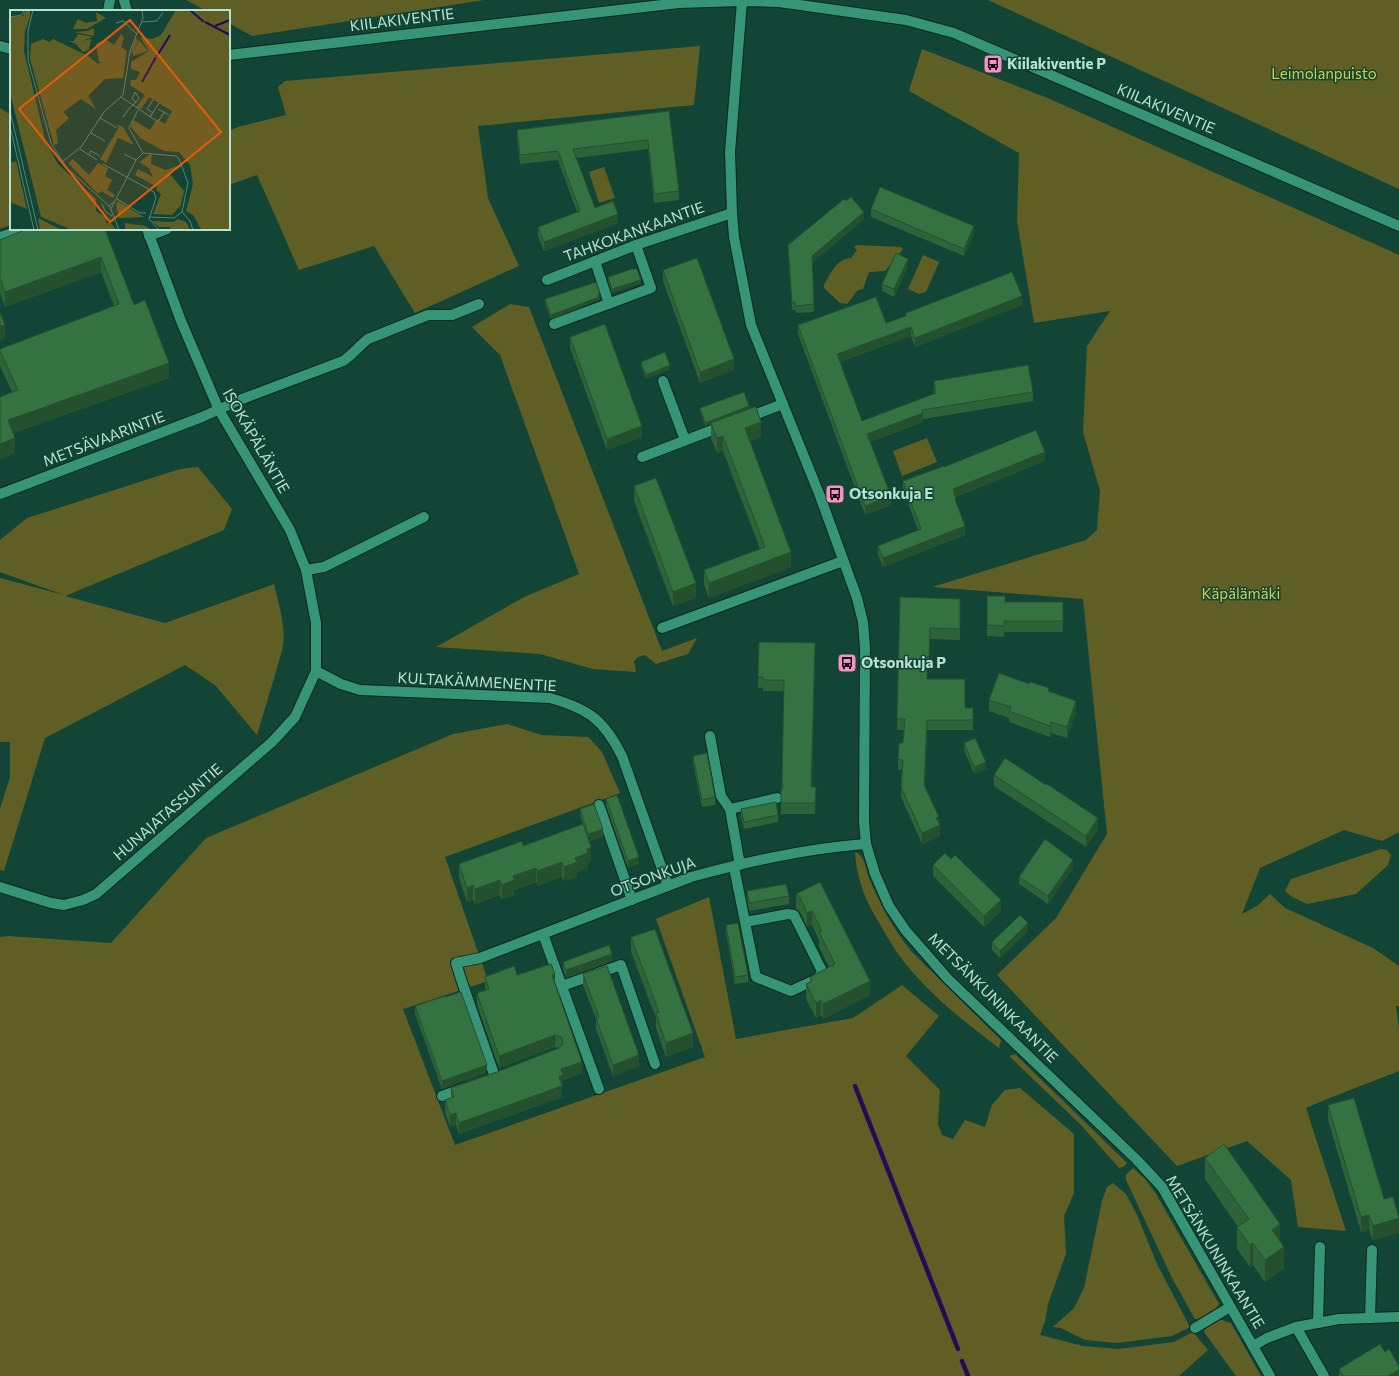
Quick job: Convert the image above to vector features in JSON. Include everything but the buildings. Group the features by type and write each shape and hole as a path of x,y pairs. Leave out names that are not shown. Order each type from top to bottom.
{"street":[{"path":"108,10 110,0"},
{"path":"124,0 127,10"},
{"name":"KIILAKIVENTIE","path":"230,55 679,3 742,1 779,2 906,20 954,33 1399,226"},
{"name":"METSÄNKUNINKAANTIE","path":"742,1 730,152 734,237 751,325 820,496 857,598 863,622 865,648 864,822 866,844 875,874 889,906 906,931 948,979 1147,1170 1162,1187 1270,1376"},
{"path":"0,45 10,44"},
{"path":"0,45 10,49"},
{"name":"TAHKOKANKAANTIE","path":"547,280 636,245 732,213"},
{"path":"0,238 21,230"},
{"path":"148,233 162,230"},
{"name":"ISOKÄPÄLÄNTIE","path":"148,233 181,321 219,410 290,530 306,570 316,623 316,671"},
{"path":"554,324 651,288 636,245"},
{"path":"594,261 609,304"},
{"name":"METSÄVAARINTIE","path":"0,494 202,417 343,361 368,339 428,316 452,315 479,304"},
{"path":"663,381 685,440"},
{"path":"642,457 783,404"},
{"path":"306,570 324,567 424,517"},
{"path":"662,628 844,561"},
{"name":"KULTAKÄMMENENTIE","path":"316,671 341,684 360,690 550,698 568,703 587,712 600,722 613,738 622,756 668,886"},
{"name":"HUNAJATASSUNTIE","path":"0,887 51,903 64,905 83,900 96,894 272,742 295,717 316,671"},
{"path":"710,736 721,796 730,809 745,922 756,977 791,991 819,978 822,971 794,915 788,914 745,922"},
{"path":"730,809 777,798"},
{"path":"599,805 632,900"},
{"name":"OTSONKUJA","path":"495,1077 456,963 480,958 692,877 737,866 849,845 866,844"},
{"path":"543,934 599,1089"},
{"path":"562,986 621,965 655,1064"},
{"path":"442,1096 472,1085"},
{"path":"1318,1323 1320,1247"},
{"path":"1370,1318 1372,1250"},
{"path":"1195,1328 1230,1307"},
{"path":"1253,1346 1267,1338 1296,1327 1339,1319 1399,1318"},
{"path":"1296,1327 1324,1376"}],"green space":[{"path":"186,0 484,0 252,36 230,24 230,10 205,10"},
{"name":"Leimolanpuisto","path":"988,0 1399,0 1399,189"},
{"path":"700,46 694,105 478,126 488,198 519,266 415,313 374,246 299,270 257,175 230,185 230,131 238,127 286,115 278,87 285,81"},
{"name":"Käpälämäki","path":"922,49 1050,99 1399,255 1399,832 1382,841 1344,830 1260,868 1242,914 1257,906 1270,894 1285,908 1373,948 1399,966 1399,1006 1396,1006 1399,1029 1399,1071 1306,1108 1346,1231 1298,1227 1291,1180 1247,1141 1177,1166 997,975 1056,918 1107,834 1083,599 932,587 1086,540 1097,530 1100,491 1083,432 1087,346 1110,311 1034,323 1017,221 1019,153 909,91"},
{"path":"0,108 10,114 10,225 0,229"},
{"path":"604,167 615,198 599,203 589,172"},
{"path":"857,245 901,247 903,249 885,271 869,272 863,289 858,290 847,304 840,303 824,288 824,285 834,267 841,261 851,258 857,250 854,247"},
{"path":"923,255 939,262 926,292 919,294 908,289"},
{"path":"510,304 529,307 662,651 697,638 688,654 656,664 645,655 638,657 634,661 636,672 593,669 540,654 436,647 524,597 579,574 500,355 472,327"},
{"path":"927,438 937,462 902,476 893,451"},
{"path":"198,467 232,509 224,530 65,596 165,623 274,584 282,617 284,634 282,651 257,735 215,685 185,665 45,738 4,871 0,870 0,809 10,777 10,742 0,742 0,578 64,595 0,572 0,540 27,518 180,469"},
{"path":"507,724 542,735 588,737 602,752 620,793 445,857 488,981 403,1009 455,1145 705,1057 656,919 709,897 736,1039 853,1018 902,985 939,1016 906,1056 940,1090 938,1124 942,1135 953,1139 965,1120 985,1127 992,1105 1005,1090 1020,1088 1074,1134 1074,1193 1064,1216 1066,1254 1048,1304 1045,1321 1040,1335 1083,1346 1118,1349 1174,1342 1193,1332 1208,1350 1179,1376 0,1376 0,937 8,936 111,943 206,838 453,734"},
{"path":"1381,849 1387,850 1391,855 1388,865 1356,894 1307,904 1292,897 1285,891 1291,879"},
{"path":"855,852 863,859 868,875 882,906 905,943 912,952 1001,1040 999,1048 966,1023 935,996 901,958 876,918 863,891"},
{"path":"1015,1054 1127,1163 1123,1167 1119,1168 1080,1124 1009,1056"},
{"path":"1133,1168 1146,1180 1156,1194 1219,1304 1215,1311 1206,1317 1195,1319 1172,1278 1126,1180 1126,1175"},
{"path":"1113,1183 1126,1194 1137,1215 1157,1264 1190,1327 1172,1336 1117,1343 1085,1340 1061,1328 1053,1327 1074,1308 1084,1288 1102,1201 1107,1187"},
{"path":"1222,1320 1231,1323 1261,1376 1236,1376 1204,1332 1205,1328 1215,1321"}],"waterway":[{"path":"855,1086 958,1349"},
{"path":"962,1361 968,1376"}],"place":[{"name":"Kiilakiventie P","path":"993,64"},
{"name":"Otsonkuja E","path":"835,494"},
{"name":"Otsonkuja P","path":"847,663"}]}
